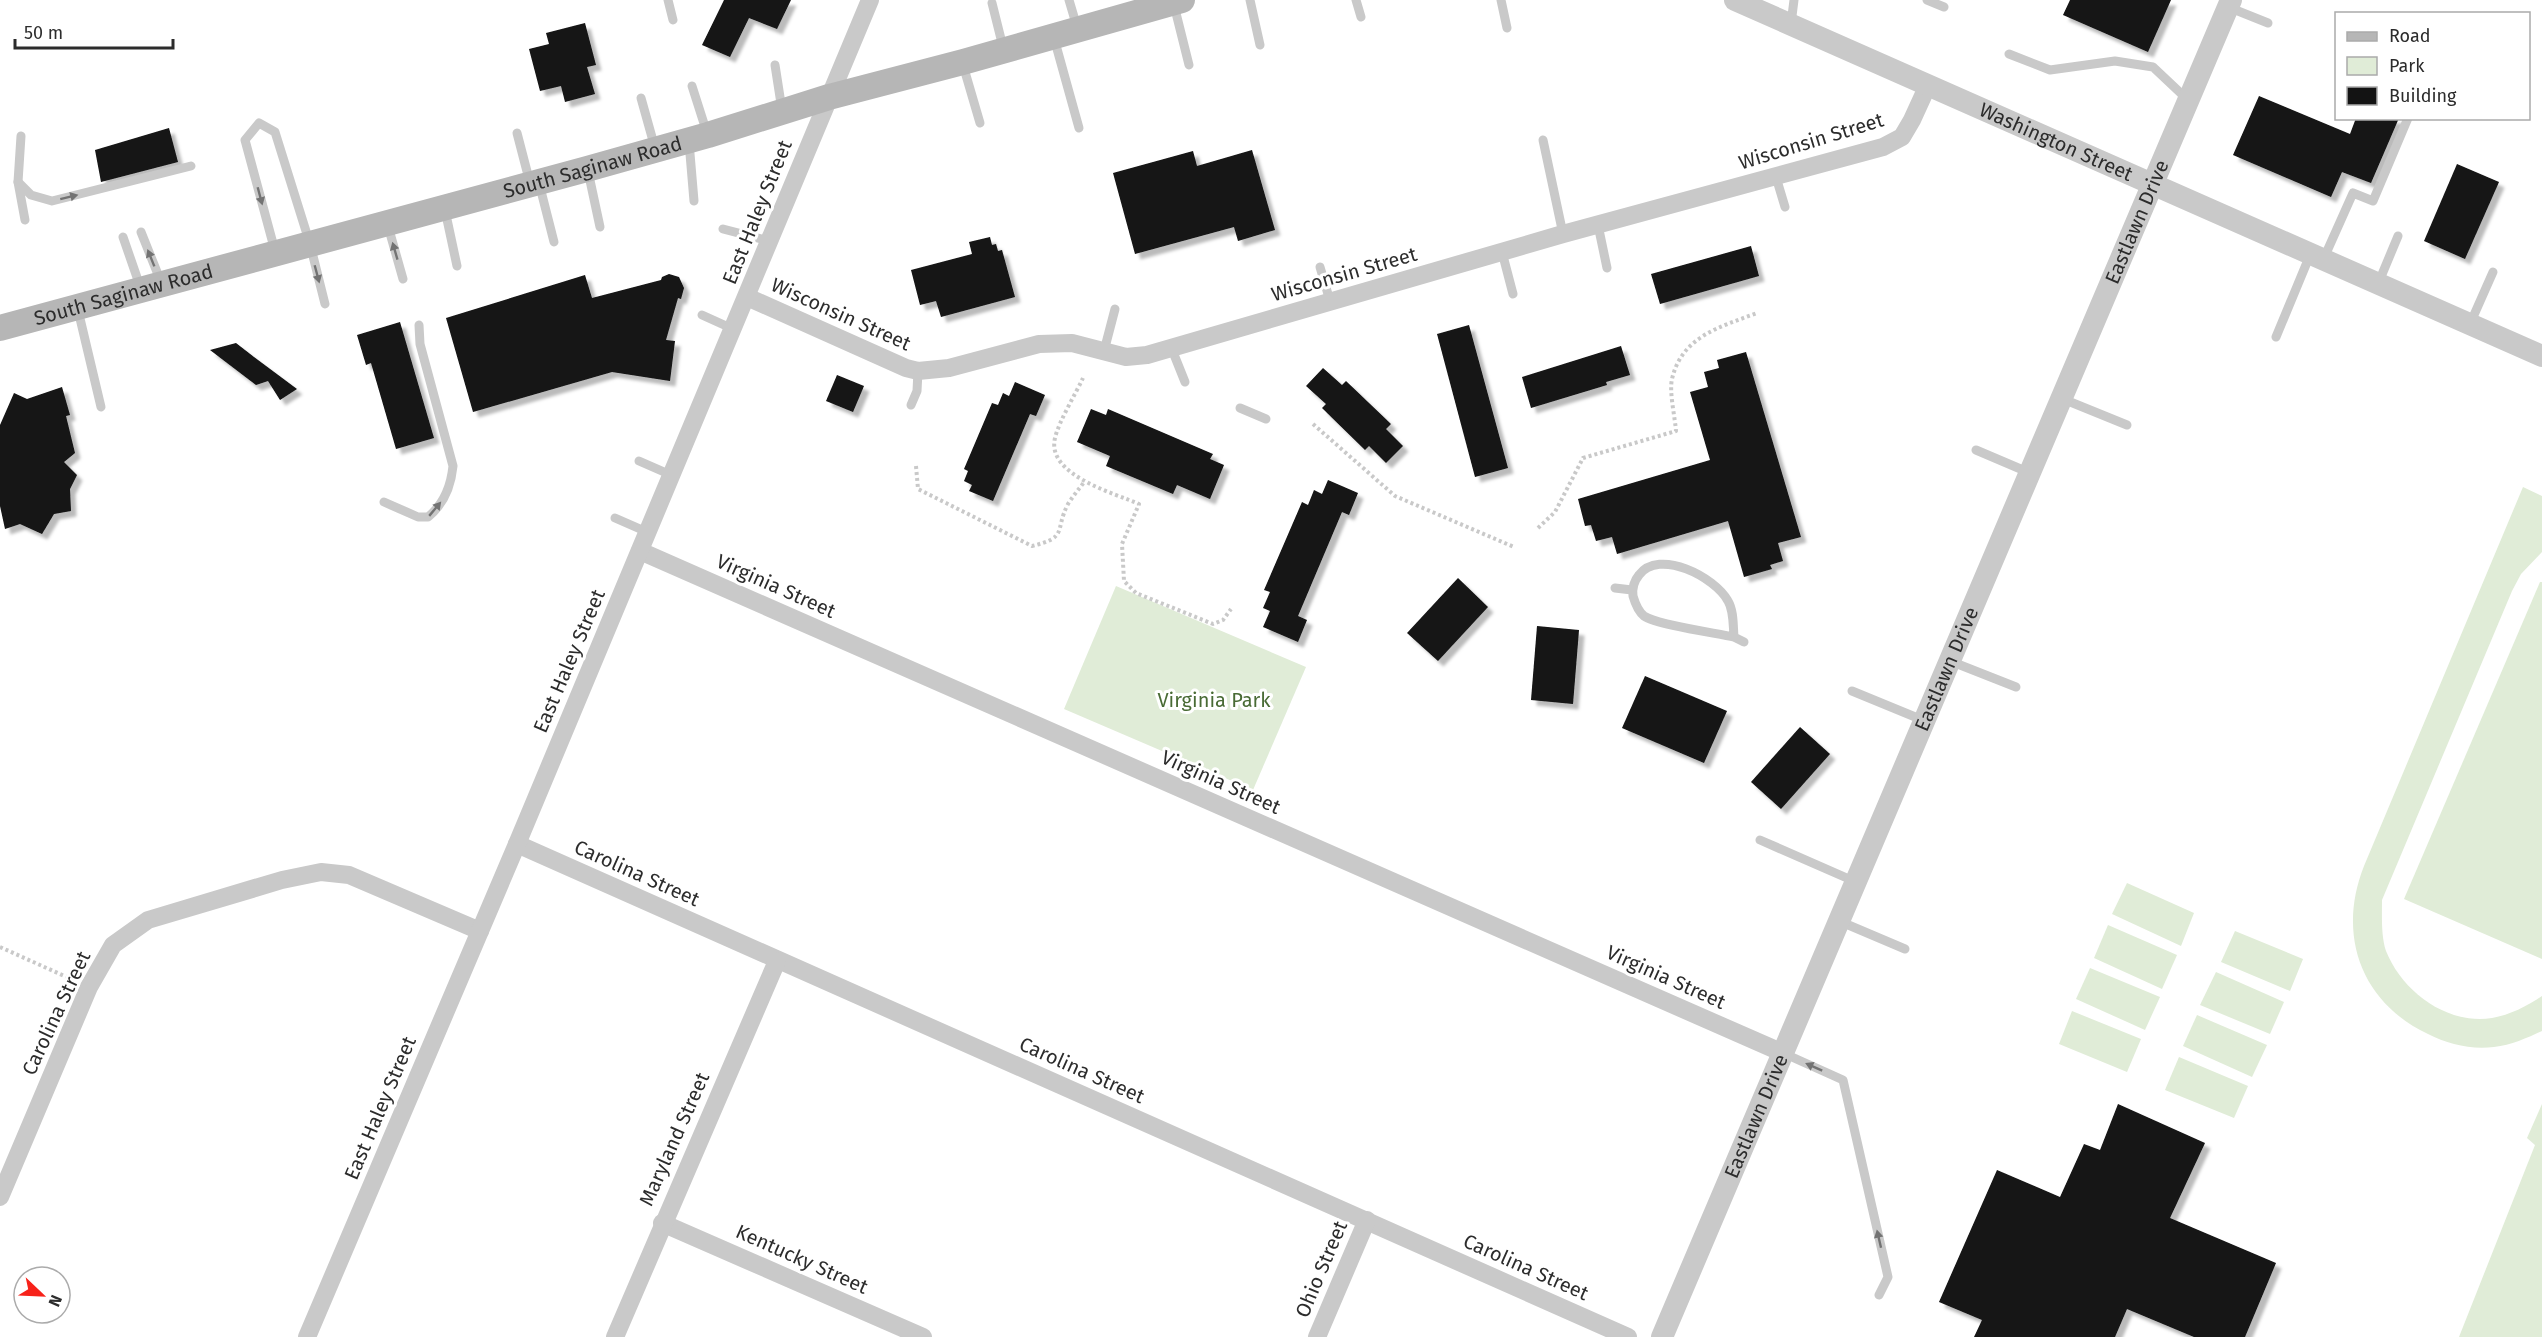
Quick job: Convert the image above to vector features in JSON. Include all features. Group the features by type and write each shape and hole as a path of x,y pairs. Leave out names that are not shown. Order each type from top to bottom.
{"main road":[{"name":"South Saginaw Road","path":"0,328 587,169 829,97 1004,51 1178,1"}],"street":[{"name":"East Haley Street","path":"307,1337 517,844 870,0"},
{"name":"Washington Street","path":"1735,0 2542,356"},
{"name":"Eastlawn Drive","path":"1662,1337 2230,4"},
{"name":"Wisconsin Street","path":"747,297 906,368 918,371 949,368 1039,344 1072,344 1126,357 1147,355 1563,234 1883,147 1902,137 1928,85"},
{"name":"Virginia Street","path":"640,551 1783,1053"},
{"name":"Carolina Street","path":"517,844 1628,1337"},
{"name":"Carolina Street","path":"0,1197 88,987 113,945 148,920 282,880 321,872 349,875 480,931"},
{"name":"Maryland Street","path":"615,1337 662,1223 777,961"},
{"name":"Ohio Street","path":"1317,1337 1367,1220"},
{"name":"Kentucky Street","path":"662,1223 923,1337"}],"lane":[{"path":"668,0 673,20"},
{"path":"1069,0 1078,30"},
{"path":"1250,0 1260,45"},
{"path":"1356,0 1361,17"},
{"path":"1501,0 1508,28"},
{"path":"1791,25 1794,0"},
{"path":"1927,0 1944,7"},
{"path":"1178,1 1189,64"},
{"path":"992,3 1004,51"},
{"path":"2230,4 2268,23"},
{"path":"1053,36 1079,128"},
{"path":"2009,54 2050,70 2115,61 2153,67 2188,100"},
{"path":"963,62 980,123"},
{"path":"775,65 782,112"},
{"path":"692,86 698,137 694,201"},
{"path":"641,98 655,150"},
{"path":"2276,337 2353,193 2373,201 2407,120"},
{"path":"276,254 245,140 259,123 275,132 310,244 325,304"},
{"path":"517,133 554,242"},
{"path":"21,136 18,182 25,220"},
{"path":"1543,140 1563,234"},
{"path":"18,182 31,195 52,201 191,166"},
{"path":"587,169 600,227"},
{"path":"1776,177 1785,207"},
{"path":"444,208 457,266"},
{"path":"387,223 403,279"},
{"path":"1598,225 1607,268"},
{"path":"723,229 770,241"},
{"path":"141,232 151,287"},
{"path":"2378,284 2398,236"},
{"path":"123,237 151,287"},
{"path":"1502,252 1513,294"},
{"path":"1320,267 1330,302"},
{"path":"2470,324 2493,272"},
{"path":"78,307 101,407"},
{"path":"1104,351 1115,309"},
{"path":"702,315 733,329"},
{"path":"384,502 418,517 428,517 446,495 452,481 453,466 420,344 419,326"},
{"path":"1171,347 1185,382"},
{"path":"911,405 916,391 918,371"},
{"path":"2061,399 2127,425"},
{"path":"1240,408 1266,419"},
{"path":"1976,450 2030,473"},
{"path":"639,461 671,475"},
{"path":"615,518 647,532"},
{"path":"1734,637 1728,601 1715,586 1677,565 1660,562 1645,567 1636,577 1632,590 1636,604 1644,616 1734,637 1744,642"},
{"path":"1615,588 1632,590"},
{"path":"1950,661 2016,687"},
{"path":"1852,691 1924,721"},
{"path":"1760,840 1856,882"},
{"path":"1839,921 1905,949"},
{"path":"1783,1053 1843,1080 1888,1277 1879,1295"}],"path":[{"path":"1538,528 1555,512 1583,458 1676,431 1672,380 1687,348 1711,330 1757,313"},
{"path":"1083,378 1054,439 1058,460 1077,478 1139,504 1122,544 1124,581 1136,592 1213,624 1223,620 1231,609"},
{"path":"1312,424 1395,496 1514,547"},
{"path":"916,466 918,489 1032,546 1052,541 1061,531 1068,506 1084,481"},
{"path":"0,947 88,987"}],"green space":[{"path":"2523,487 2542,496 2542,552 2521,574 2512,591 2382,900 2386,951 2393,966 2403,979 2414,992 2428,1002 2458,1016 2475,1019 2505,1015 2542,996 2542,1031 2507,1045 2477,1048 2444,1041 2428,1034 2405,1020 2386,1004 2371,985 2360,964 2354,941 2353,916 2356,891 2364,866"},
{"path":"2540,582 2542,582 2542,959 2404,899"},
{"name":"Virginia Park","path":"1116,586 1306,667 1253,790 1064,709"},
{"path":"2127,883 2194,913 2181,946 2112,914"},
{"path":"2108,925 2177,955 2162,989 2094,958"},
{"path":"2235,931 2303,959 2290,991 2221,962"},
{"path":"2090,968 2160,997 2145,1030 2076,999"},
{"path":"2216,972 2284,1002 2270,1034 2200,1005"},
{"path":"2072,1011 2141,1039 2127,1072 2059,1044"},
{"path":"2197,1015 2267,1045 2252,1077 2183,1046"},
{"path":"2179,1057 2248,1086 2234,1118 2165,1090"},
{"path":"2542,1104 2542,1337 2459,1337 2535,1145 2527,1138"}],"building":[{"path":"724,0 791,0 777,29 749,18 730,57 702,45"},
{"path":"2070,0 2171,0 2148,52 2063,15"},
{"path":"585,23 596,65 587,67 595,94 565,102 561,86 540,91 529,49 549,44 546,33"},
{"path":"2259,96 2350,134 2355,120 2398,120 2371,183 2342,172 2331,197 2233,155"},
{"path":"169,128 178,162 101,182 95,150"},
{"path":"1252,150 1275,230 1238,241 1234,227 1135,254 1113,173 1193,151 1197,166"},
{"path":"2457,164 2499,182 2465,259 2424,241"},
{"path":"990,237 992,245 996,244 998,251 1002,250 1015,297 941,317 936,301 920,305 911,270 972,254 969,242"},
{"path":"1751,246 1759,276 1660,304 1651,274"},
{"path":"669,274 679,277 684,288 681,299 678,298 666,340 675,341 670,381 612,372 473,412 446,318 585,275 592,298 661,280"},
{"path":"400,322 434,438 396,449 371,363 366,365 357,335"},
{"path":"1469,325 1508,468 1475,477 1437,334"},
{"path":"236,343 297,389 280,400 268,381 256,385 210,350"},
{"path":"1621,346 1630,375 1606,382 1607,385 1531,408 1522,377"},
{"path":"1746,352 1801,537 1778,543 1783,561 1770,565 1772,569 1744,577 1728,521 1617,554 1612,537 1596,541 1591,525 1585,526 1578,499 1710,460 1690,392 1708,387 1704,372 1719,368 1717,360"},
{"path":"1323,368 1342,385 1346,381 1391,424 1386,429 1403,446 1386,463 1369,446 1365,450 1322,408 1326,404 1306,386"},
{"path":"837,375 864,386 853,412 826,401"},
{"path":"1015,382 1045,395 1036,416 1030,414 993,501 969,491 972,485 964,481 968,471 964,469 992,403 998,405 1003,393 1009,396"},
{"path":"62,387 70,415 66,416 75,453 64,462 77,475 70,489 71,511 54,514 42,534 20,524 5,529 0,506 0,425 14,393 27,399"},
{"path":"1091,409 1106,415 1108,409 1213,454 1210,459 1224,465 1210,499 1177,485 1173,494 1106,466 1110,456 1077,442"},
{"path":"1328,480 1358,493 1349,515 1342,512 1298,616 1307,620 1298,642 1263,627 1270,611 1263,608 1270,592 1264,590 1302,502 1308,505 1314,490 1322,494"},
{"path":"1458,578 1488,607 1438,661 1407,633"},
{"path":"1537,626 1579,630 1573,704 1531,700"},
{"path":"1645,676 1727,711 1704,763 1622,728"},
{"path":"1800,727 1830,754 1781,809 1751,782"},
{"path":"2118,1104 2205,1143 2170,1218 2276,1263 2245,1337 2194,1337 2127,1309 2115,1337 1974,1337 1982,1320 1939,1302 1997,1170 2060,1197 2084,1144 2100,1150"}]}
